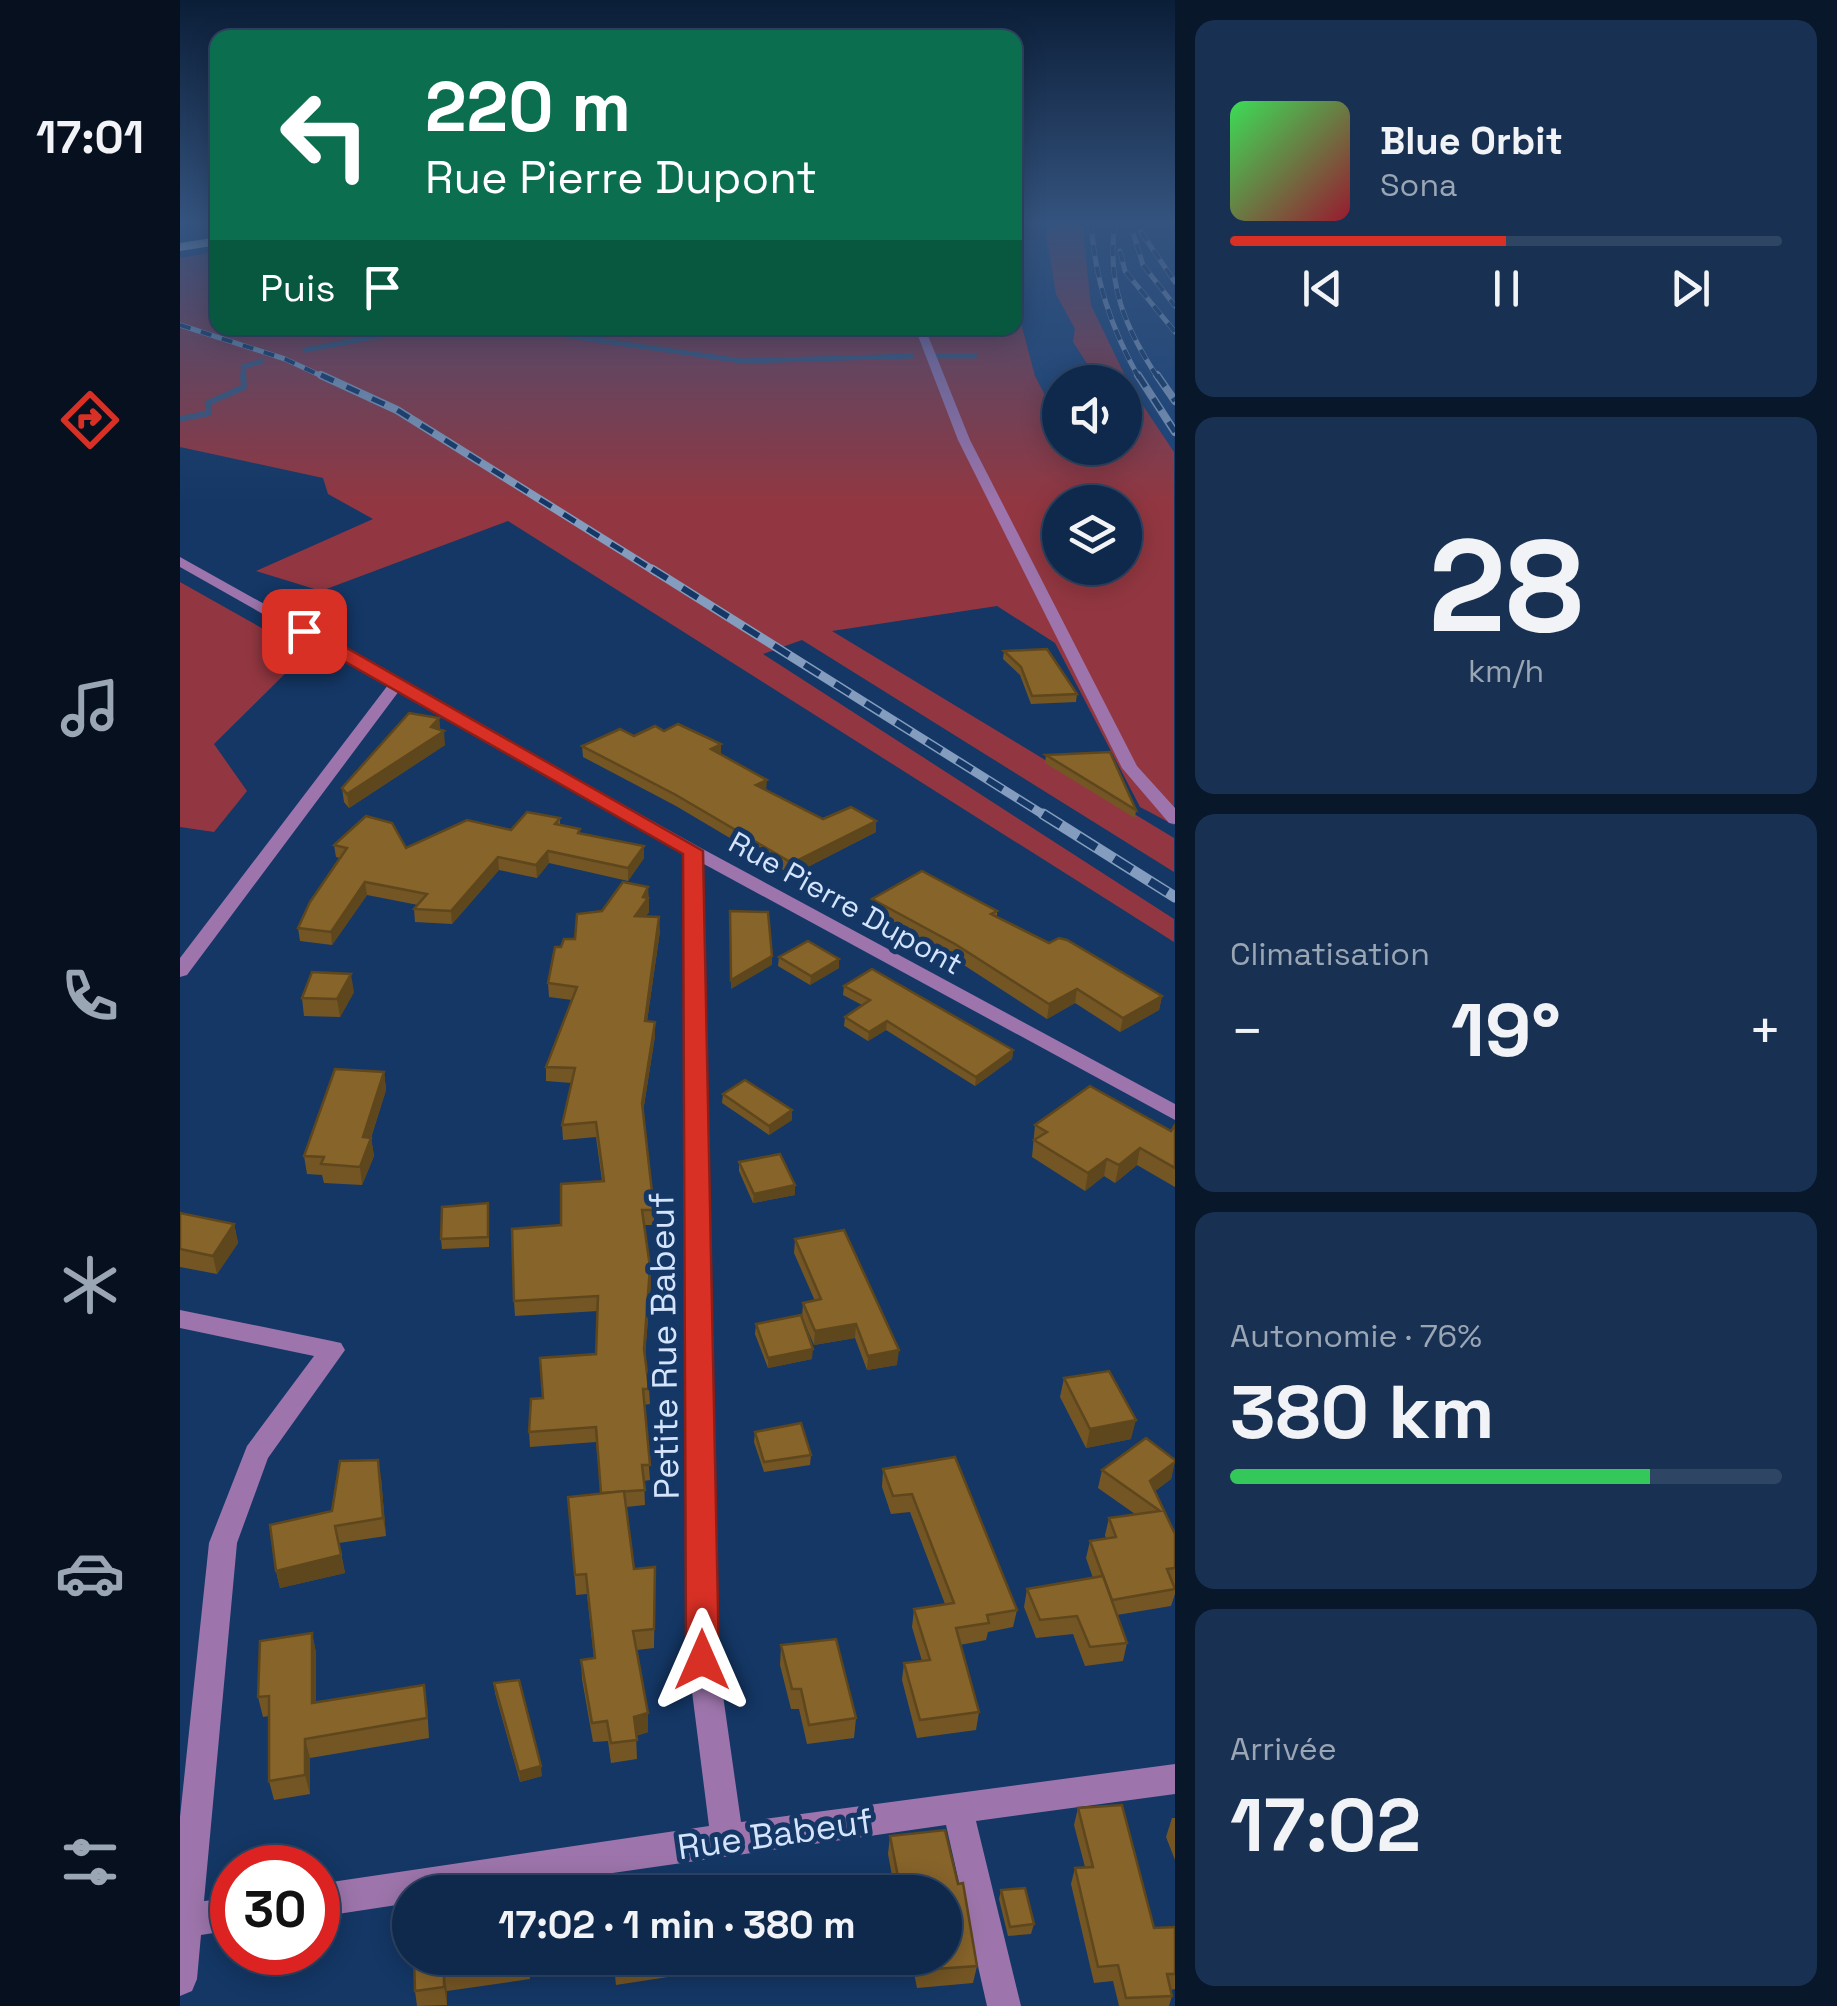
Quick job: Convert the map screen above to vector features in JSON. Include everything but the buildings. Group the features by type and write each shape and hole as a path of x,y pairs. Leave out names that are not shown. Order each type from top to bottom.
{"street":[{"path":"923,335 964,440 1130,768 1174,819"},
{"name":"Rue Pierre Dupont","path":"180,561 693,851 1174,1113"},
{"path":"180,971 397,683"},
{"name":"Petite Rue Babeuf","path":"693,851 702,1660 727,1839"},
{"path":"180,1319 332,1350 256,1454 223,1543 180,1978"},
{"name":"Rue Babeuf","path":"340,1898 727,1839 1174,1779"},
{"path":"958,1810 1004,2006"},
{"path":"183,1920 210,1917"}],"shaded area":[{"path":"180,317 210,317 210,335 1022,335 1022,327 1042,389 1042,465 1142,465 1142,404 1174,452 1174,825 1140,807 1055,643 997,606 832,631 1174,838 1174,872 802,640 763,654 1174,919 1174,942 508,521 321,591 256,571 373,519 328,494 323,478 180,447"},
{"path":"1022,317 1174,317 1174,599 1142,564 1142,485 1125,485 1125,465 1142,465 1142,365 1042,365 1042,389 1035,376"},
{"path":"1068,317 1097,317 1120,365 1088,365 1073,342 1075,329"},
{"path":"180,582 306,653 214,744 247,791 214,832 180,827"}],"waterway":[{"path":"305,350 385,335"},
{"path":"562,335 742,361 912,356"},
{"path":"933,356 975,356"},
{"path":"244,378 243,367 262,361"},
{"path":"180,419 209,413 208,403 244,387 243,375"}],"railway":[{"path":"1111,317 1132,365"},
{"path":"1126,317 1158,378"},
{"path":"1162,317 1175,332"},
{"path":"180,325 210,335"},
{"path":"211,335 285,359 326,378"},
{"path":"321,375 397,410 656,572"},
{"path":"1157,375 1175,401"},
{"path":"1142,381 1175,432"},
{"path":"652,569 1047,817"},
{"path":"1043,814 1175,897"}],"route":[{"path":"304,631 693,851 702,1660"}]}
